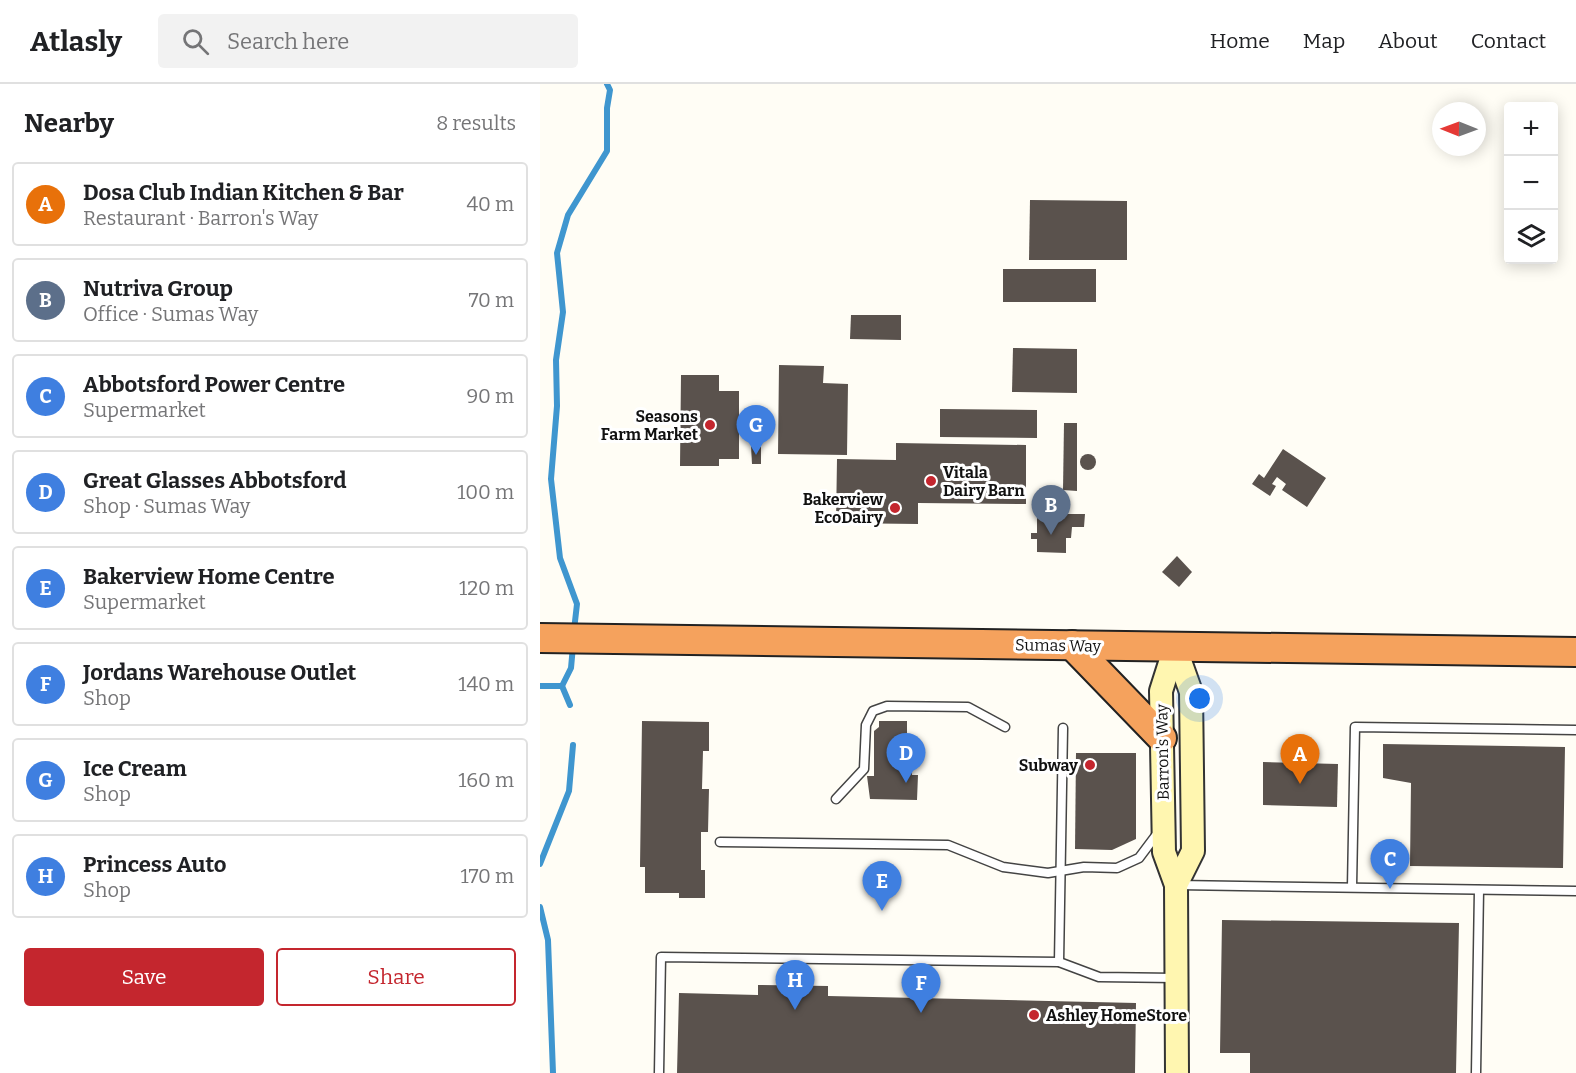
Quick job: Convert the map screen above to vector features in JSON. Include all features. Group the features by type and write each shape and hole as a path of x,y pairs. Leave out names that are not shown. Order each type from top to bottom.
{"highway":[{"name":"Sumas Way","path":"542,638 1576,652"},
{"path":"1072,645 1162,738"}],"street":[{"name":"Barron's Way","path":"1176,647 1161,692 1164,852 1176,885 1177,1073"},
{"name":"Barron's Way","path":"1176,647 1191,692 1193,851 1176,885"}],"lane":[{"path":"836,799 864,769 866,725 873,711 887,706 968,707 1005,727"},
{"path":"1352,887 1355,727 1576,730"},
{"path":"1059,962 1063,728"},
{"path":"720,842 948,845 1003,867 1030,872 1060,872 1084,867 1117,868 1139,858 1154,840 1163,820"},
{"path":"1176,885 1576,891"},
{"path":"1476,1073 1479,890"},
{"path":"659,1073 661,957 1059,962 1099,977 1177,978"}],"building":[{"path":"1030,200 1127,201 1127,260 1029,260"},
{"path":"1003,269 1096,269 1096,302 1003,302"},
{"path":"851,315 901,315 901,340 850,339"},
{"path":"1013,348 1077,349 1077,393 1012,392"},
{"path":"779,365 824,366 823,383 848,384 847,455 778,454"},
{"name":"Seasons Farm Market","path":"681,375 719,375 719,391 739,391 739,459 719,459 719,466 680,466"},
{"path":"940,409 1037,410 1037,438 940,437"},
{"path":"1064,423 1077,423 1077,491 1063,490"},
{"name":"Vitala Dairy Barn","path":"896,443 1026,445 1026,504 918,503 918,524 836,523 837,459 896,460"},
{"path":"751,446 761,447 761,464 752,464"},
{"path":"1283,449 1326,478 1307,507 1282,490 1286,484 1277,477 1272,484 1276,486 1270,496 1252,484 1259,474 1264,478"},
{"path":"1088,454 1096,462 1088,470 1080,462"},
{"path":"1037,514 1085,514 1084,527 1072,527 1071,538 1066,538 1066,553 1037,552 1037,539 1031,539 1031,533 1037,533"},
{"path":"1177,556 1192,572 1179,587 1162,572"},
{"path":"642,721 709,722 709,751 703,751 702,789 709,789 708,832 701,832 701,870 705,870 705,898 679,898 679,893 645,893 645,867 640,867"},
{"path":"879,721 907,721 907,746 912,745 912,775 918,775 917,800 870,799 867,776 874,776 874,731 879,727"},
{"path":"1383,744 1565,747 1563,868 1410,866 1411,783 1383,778"},
{"path":"1076,753 1136,753 1136,839 1112,850 1075,849"},
{"path":"1263,762 1338,764 1337,807 1263,805"},
{"path":"1222,920 1459,923 1456,1073 1250,1073 1250,1053 1220,1053"},
{"path":"758,985 828,986 828,996 1136,1003 1135,1073 677,1073 679,993 758,995"}],"waterway":[{"path":"574,630 577,604 560,558 551,479 557,406 556,360 563,312 557,253 568,215 607,151 607,108 610,90 607,84"},
{"path":"562,686 571,668 573,646"},
{"path":"540,686 562,686"},
{"path":"562,686 570,705"},
{"path":"540,864 569,791 573,745"},
{"path":"540,907 548,940 553,1073"}],"place":[{"name":"Seasons Farm Market","path":"710,425"},
{"name":"Ice Cream","path":"756,455"},
{"name":"Vitala Dairy Barn","path":"931,481"},
{"name":"Bakerview EcoDairy","path":"895,508"},
{"name":"Nutriva Group","path":"1051,535"},
{"name":"Subway","path":"1090,765"},
{"name":"Great Glasses Abbotsford","path":"906,783"},
{"name":"Dosa Club Indian Kitchen & Bar","path":"1300,784"},
{"name":"Abbotsford Power Centre","path":"1390,889"},
{"name":"Bakerview Home Centre","path":"882,911"},
{"name":"Princess Auto","path":"795,1010"},
{"name":"Jordans Warehouse Outlet","path":"921,1013"},
{"name":"Ashley HomeStore","path":"1034,1015"}]}
